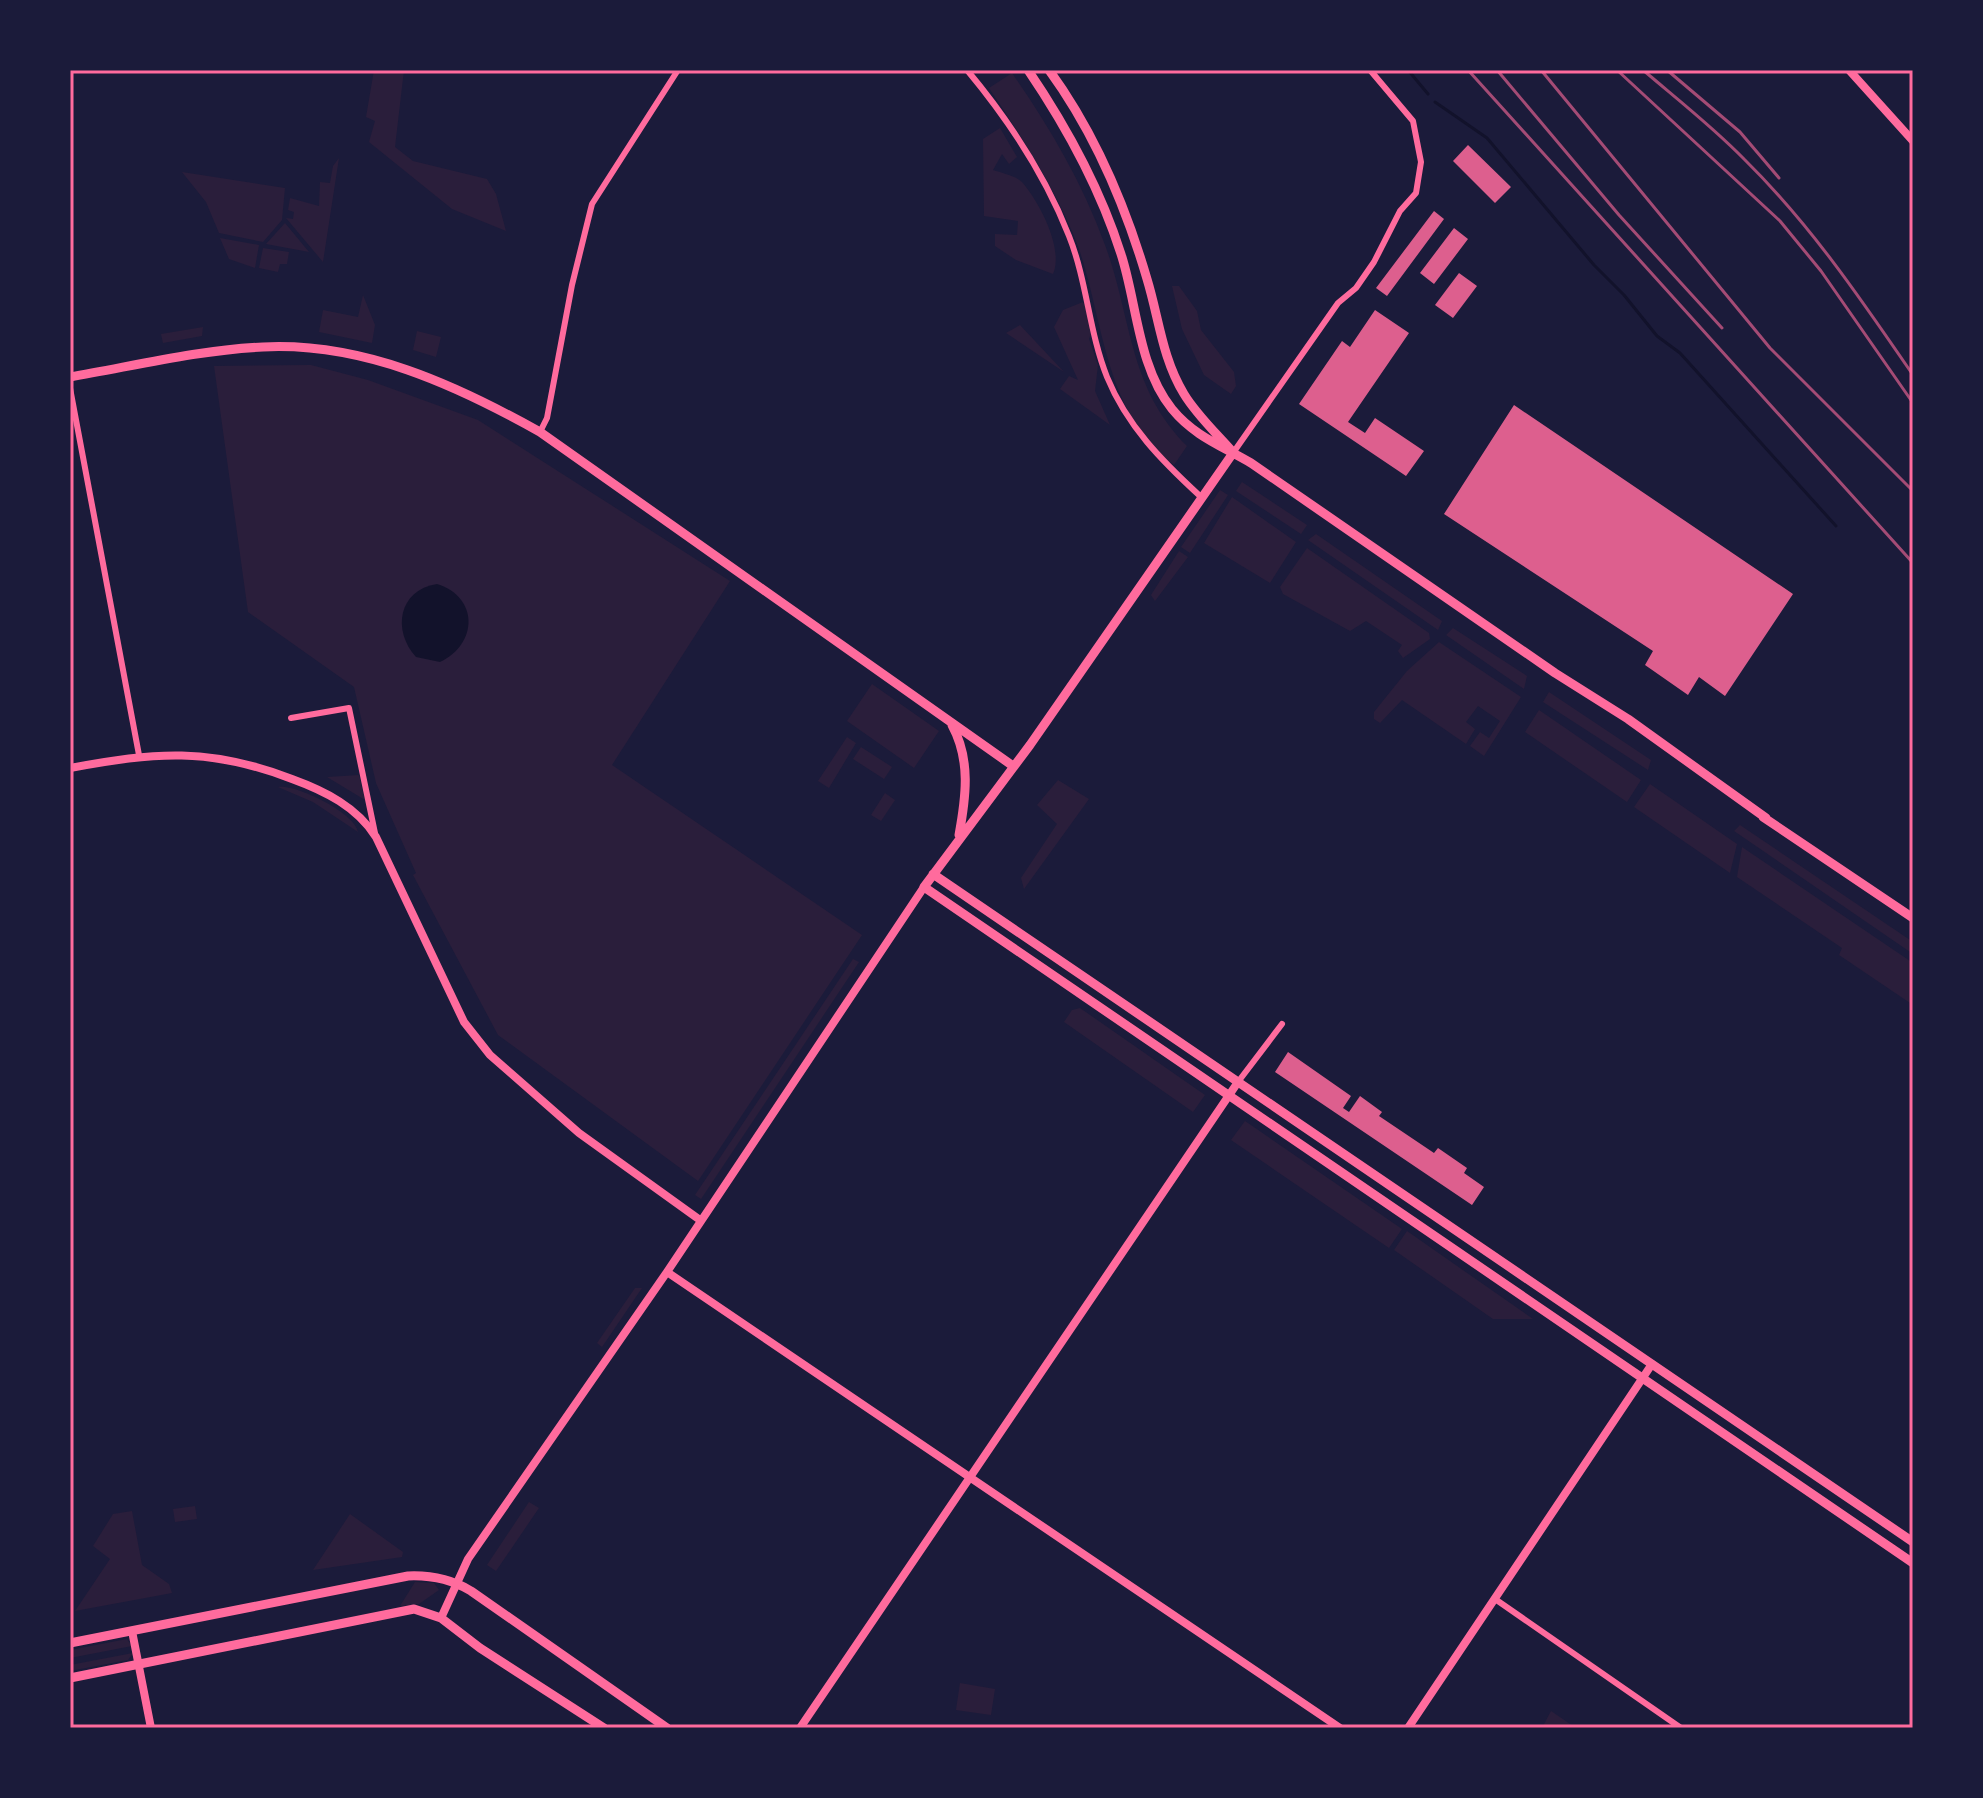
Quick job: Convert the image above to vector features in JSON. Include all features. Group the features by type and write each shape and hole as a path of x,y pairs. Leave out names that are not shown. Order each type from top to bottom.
{"main road":[{"path":"1028,70 1057,113 1088,174 1121,254 1151,370 1170,407 1197,435 1233,453 1913,918"},
{"path":"1049,70 1074,103 1107,166 1148,282 1167,362 1185,397 1233,453"},
{"path":"70,377 209,352 265,347 312,349 391,363 475,396 540,432 1013,766"},
{"path":"1233,453 924,887 1913,1563"},
{"path":"950,722 960,740 966,775 959,837"},
{"path":"933,874 1913,1542"},
{"path":"70,1643 408,1576 429,1575 459,1583 667,1728"},
{"path":"70,1678 414,1609 441,1618 480,1648 604,1728"}],"street":[{"path":"540,432 547,418 572,285 592,204 678,70"},
{"path":"967,70 987,94 1037,172 1069,234 1086,286 1106,374 1121,407 1144,441 1200,496"},
{"path":"1233,453 1338,303 1356,288 1374,262 1400,211 1416,193 1421,162 1413,121 1370,70"},
{"path":"1849,70 1913,141"},
{"path":"70,388 139,755"},
{"path":"291,718 349,708 376,837"},
{"path":"70,768 139,755 225,757 260,766 317,788 342,803 367,822 376,837 464,1022 490,1055 579,1133 700,1220"},
{"path":"441,1618 468,1559 667,1272 924,887"},
{"path":"800,1728 1238,1082 1282,1024"},
{"path":"667,1272 1340,1728"},
{"path":"1408,1728 1652,1364"},
{"path":"1495,1599 1681,1728"},
{"path":"132,1631 151,1728"}],"shaded area":[{"path":"374,70 404,70 395,147 413,161 487,179 496,194 506,231 452,209 369,142 375,121 366,117"},
{"path":"1012,73 1064,156 1096,222 1114,272 1142,376 1153,400 1187,446 1174,465 1151,444 1120,394 1079,249 1039,166 989,88"},
{"path":"1000,128 1017,157 1009,164 1002,154 993,170 1019,180 1036,202 1053,239 1056,264 1053,274 1016,260 995,246 995,234 1017,235 1018,221 984,216 983,139"},
{"path":"339,158 323,262 286,218 293,219 294,212 288,210 290,198 319,206 320,182 330,183 333,166"},
{"path":"182,172 285,188 282,220 263,242 219,233 206,202"},
{"path":"285,223 309,252 266,244"},
{"path":"220,238 259,245 255,268 229,259"},
{"path":"263,248 289,252 287,264 280,264 278,272 259,268"},
{"path":"1172,286 1179,286 1197,311 1201,330 1234,372 1236,386 1231,394 1204,375 1182,329"},
{"path":"363,295 375,325 372,343 319,332 323,310 358,317"},
{"path":"1083,302 1089,312 1092,330 1089,339 1098,365 1095,391 1110,425 1060,389 1069,376 1078,380 1054,327 1063,310"},
{"path":"1020,325 1064,372 1006,333"},
{"path":"203,327 202,336 163,343 161,334"},
{"path":"417,331 441,337 436,357 413,350"},
{"path":"311,365 368,380 478,420 730,581 612,765 862,935 698,1181 498,1035 413,875 416,873 376,783 354,687 248,612 214,366"},
{"path":"1242,482 1307,525 1301,534 1236,491"},
{"path":"1220,490 1228,495 1190,553 1181,547"},
{"path":"1232,497 1296,542 1270,583 1204,543"},
{"path":"1316,534 1442,621 1438,630 1308,540"},
{"path":"1307,548 1429,633 1430,639 1403,658 1398,651 1402,645 1366,621 1350,631 1283,594 1280,587"},
{"path":"1179,551 1188,557 1155,601 1151,595"},
{"path":"437,584 461,599 468,621 467,633 461,644 440,662 416,657 408,647 402,624 407,603 414,594"},
{"path":"1453,628 1527,676 1524,689 1446,635"},
{"path":"1439,642 1521,697 1484,756 1470,746 1480,732 1489,738 1500,721 1478,706 1466,722 1475,729 1466,744 1402,700 1380,723 1374,719 1374,712 1407,671"},
{"path":"872,684 939,731 914,768 847,721"},
{"path":"1549,692 1651,760 1648,770 1543,702"},
{"path":"1539,710 1641,780 1627,802 1525,732"},
{"path":"847,737 856,743 829,788 818,781"},
{"path":"861,747 892,767 884,779 853,759"},
{"path":"359,775 365,800 327,777"},
{"path":"1058,780 1089,799 1024,889 1021,878 1057,824 1037,805"},
{"path":"1650,784 1737,844 1730,873 1634,807"},
{"path":"278,787 298,790 324,801 347,817 358,832 313,802"},
{"path":"885,793 895,800 881,821 871,815"},
{"path":"1740,825 1913,942 1913,954 1734,831"},
{"path":"1742,847 1913,963 1913,1005 1839,955 1842,948 1737,877"},
{"path":"853,959 859,962 701,1199 695,1195"},
{"path":"1080,1008 1205,1095 1193,1112 1064,1022 1072,1010"},
{"path":"1245,1121 1402,1229 1389,1248 1231,1140"},
{"path":"1407,1231 1533,1319 1493,1319 1394,1250"},
{"path":"635,1288 642,1288 602,1347 597,1343"},
{"path":"529,1502 539,1508 496,1571 487,1565"},
{"path":"195,1506 197,1519 175,1522 173,1509"},
{"path":"132,1511 142,1565 169,1584 172,1593 75,1611 110,1559 93,1546 113,1514"},
{"path":"350,1514 403,1552 402,1557 313,1570"},
{"path":"415,1582 434,1583 439,1590 419,1604 400,1606"},
{"path":"127,1639 132,1646 70,1658 70,1650"},
{"path":"133,1653 128,1660 70,1671 70,1665"},
{"path":"960,1683 995,1689 991,1715 956,1710"},
{"path":"1551,1711 1576,1728 1542,1728"}],"building":[{"path":"1468,145 1511,187 1495,203 1453,161"},
{"path":"1434,211 1444,219 1387,296 1376,288"},
{"path":"1454,228 1468,239 1434,284 1420,273"},
{"path":"1459,273 1477,286 1453,318 1435,305"},
{"path":"1375,310 1409,333 1348,422 1365,433 1375,418 1424,451 1406,476 1299,404 1342,341 1350,347"},
{"path":"1514,405 1793,594 1725,696 1699,677 1688,695 1645,665 1653,651 1444,514"},
{"path":"1288,1052 1351,1096 1343,1108 1349,1112 1360,1096 1382,1112 1379,1116 1434,1153 1438,1148 1467,1168 1464,1173 1484,1187 1472,1205 1275,1072"}],"waterway":[{"path":"1408,70 1428,94"},
{"path":"1435,102 1487,138 1657,336 1680,353 1836,526"}],"railway":[{"path":"1468,70 1913,563"},
{"path":"1497,70 1619,215 1722,328"},
{"path":"1541,70 1770,348 1913,491"},
{"path":"1617,70 1780,221 1821,271 1913,403"},
{"path":"1643,70 1732,147 1791,209 1854,290 1913,375"},
{"path":"1667,70 1740,132 1779,178"}]}
